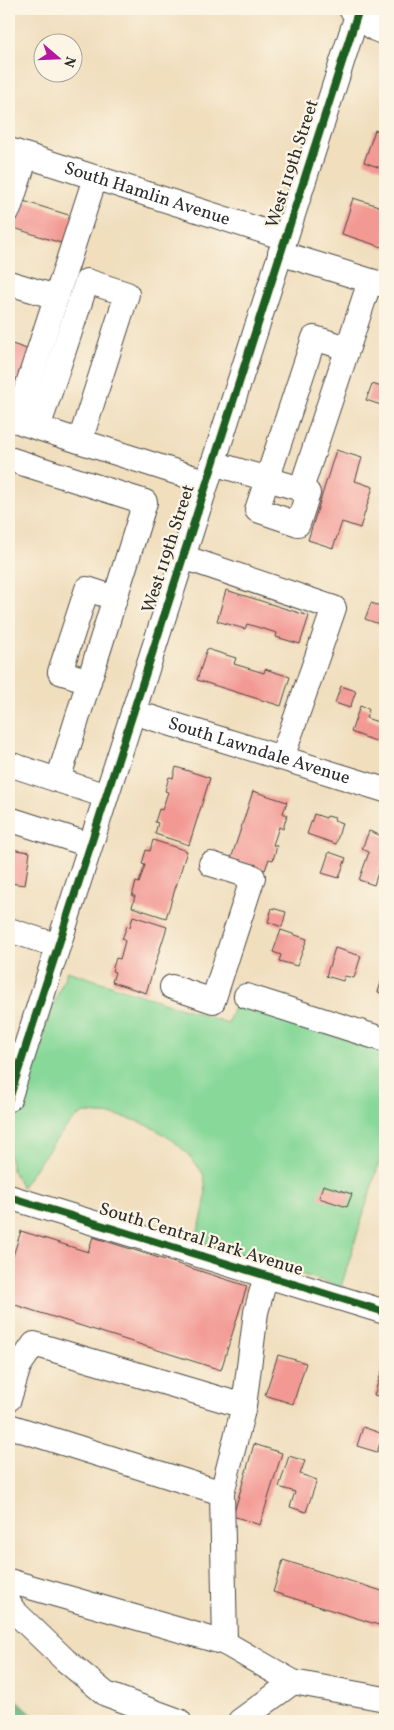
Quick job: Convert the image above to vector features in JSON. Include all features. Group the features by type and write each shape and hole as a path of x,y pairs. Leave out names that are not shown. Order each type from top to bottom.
{"street":[{"path":"356,11 375,29 385,33"},
{"name":"West 119th Street","path":"9,1099 283,246 356,11"},
{"path":"9,209 18,153"},
{"name":"South Hamlin Avenue","path":"18,153 95,178 283,246 378,284"},
{"path":"21,423 56,297 95,178"},
{"path":"21,423 87,281 128,294 80,441"},
{"path":"9,282 56,297"},
{"path":"301,489 347,348 378,284"},
{"path":"21,423 156,466 268,479 301,489 308,493 298,524 257,510 268,479 314,338 347,348"},
{"path":"9,459 145,502"},
{"path":"58,780 89,681 60,672 87,589 115,598 156,466"},
{"path":"183,558 334,608 282,758"},
{"name":"South Lawndale Avenue","path":"133,712 385,790"},
{"path":"9,764 106,796"},
{"path":"9,819 90,845"},
{"path":"172,987 213,1000 235,934 253,877 211,864"},
{"path":"9,930 58,946"},
{"path":"246,996 385,1040"},
{"name":"South Central Park Avenue","path":"9,1197 385,1312"},
{"path":"225,1643 222,1493 244,1406 256,1312 266,1276"},
{"path":"9,1399 19,1366 34,1344 244,1406"},
{"path":"9,1426 222,1493"},
{"path":"9,1581 225,1643 294,1682 385,1699"},
{"path":"9,1603 13,1610 65,1660 106,1694 179,1721"},
{"path":"240,1721 294,1682"}],"green space":[{"path":"67,971 228,1023 235,1004 385,1052 385,1143 341,1287 195,1240 202,1217 206,1193 202,1172 177,1144 165,1135 140,1122 112,1115 83,1114 60,1135 22,1187 12,1170 9,1154 12,1129 49,1016"},
{"path":"9,1692 29,1711 38,1721 9,1721"}],"building":[{"path":"375,130 385,133 385,162 383,169 364,162"},
{"path":"353,198 385,208 385,248 342,234"},
{"path":"20,200 75,217 67,245 11,227"},
{"path":"9,343 33,351 24,382 9,377"},
{"path":"372,384 385,388 384,406 366,400"},
{"path":"336,450 362,458 355,481 373,487 360,528 342,522 333,548 308,540"},
{"path":"226,590 309,616 300,644 276,637 277,633 247,624 245,629 217,621"},
{"path":"371,603 384,607 379,624 365,619"},
{"path":"207,649 236,658 234,664 264,673 265,669 290,677 281,706 197,680"},
{"path":"341,686 356,691 350,708 335,703"},
{"path":"360,706 369,709 366,718 384,724 378,742 351,732"},
{"path":"176,767 210,778 189,845 155,834 158,823 155,822 159,809 162,810 168,792 165,791 169,777 173,778"},
{"path":"253,791 287,802 283,813 287,815 283,829 279,827 273,845 277,846 273,860 269,859 265,870 231,859"},
{"path":"314,814 326,818 327,816 335,818 334,820 342,823 336,844 307,834"},
{"path":"369,831 385,837 385,857 383,857 374,885 359,880 369,852 362,849"},
{"path":"153,840 187,851 166,918 132,907 135,896 132,896 136,882 139,883 145,865 142,864 146,850 150,851"},
{"path":"9,849 30,852 25,885 9,883"},
{"path":"329,852 346,858 339,878 322,873"},
{"path":"272,908 286,912 282,927 268,922"},
{"path":"133,916 167,927 146,993 112,982 115,972 112,971 116,958 120,959 125,941 122,939 127,926 130,927"},
{"path":"281,930 307,939 297,966 279,961 281,955 273,952"},
{"path":"335,948 361,956 354,978 345,976 343,981 326,976"},
{"path":"385,970 385,994 378,992"},
{"path":"323,1185 352,1194 347,1207 319,1198"},
{"path":"21,1231 88,1252 93,1237 247,1286 221,1370 9,1303 9,1268"},
{"path":"278,1355 306,1363 293,1404 265,1395"},
{"path":"385,1362 385,1398 374,1395"},
{"path":"363,1427 383,1434 377,1452 357,1446"},
{"path":"254,1444 282,1453 260,1525 233,1516"},
{"path":"289,1456 305,1461 300,1474 317,1480 306,1512 290,1507 295,1492 279,1487"},
{"path":"283,1560 385,1592 385,1615 382,1626 273,1592"},
{"path":"292,1717 324,1720 324,1721 292,1721"}],"cycle path":[{"path":"9,1099 359,9"},
{"path":"9,1197 385,1312"}]}
